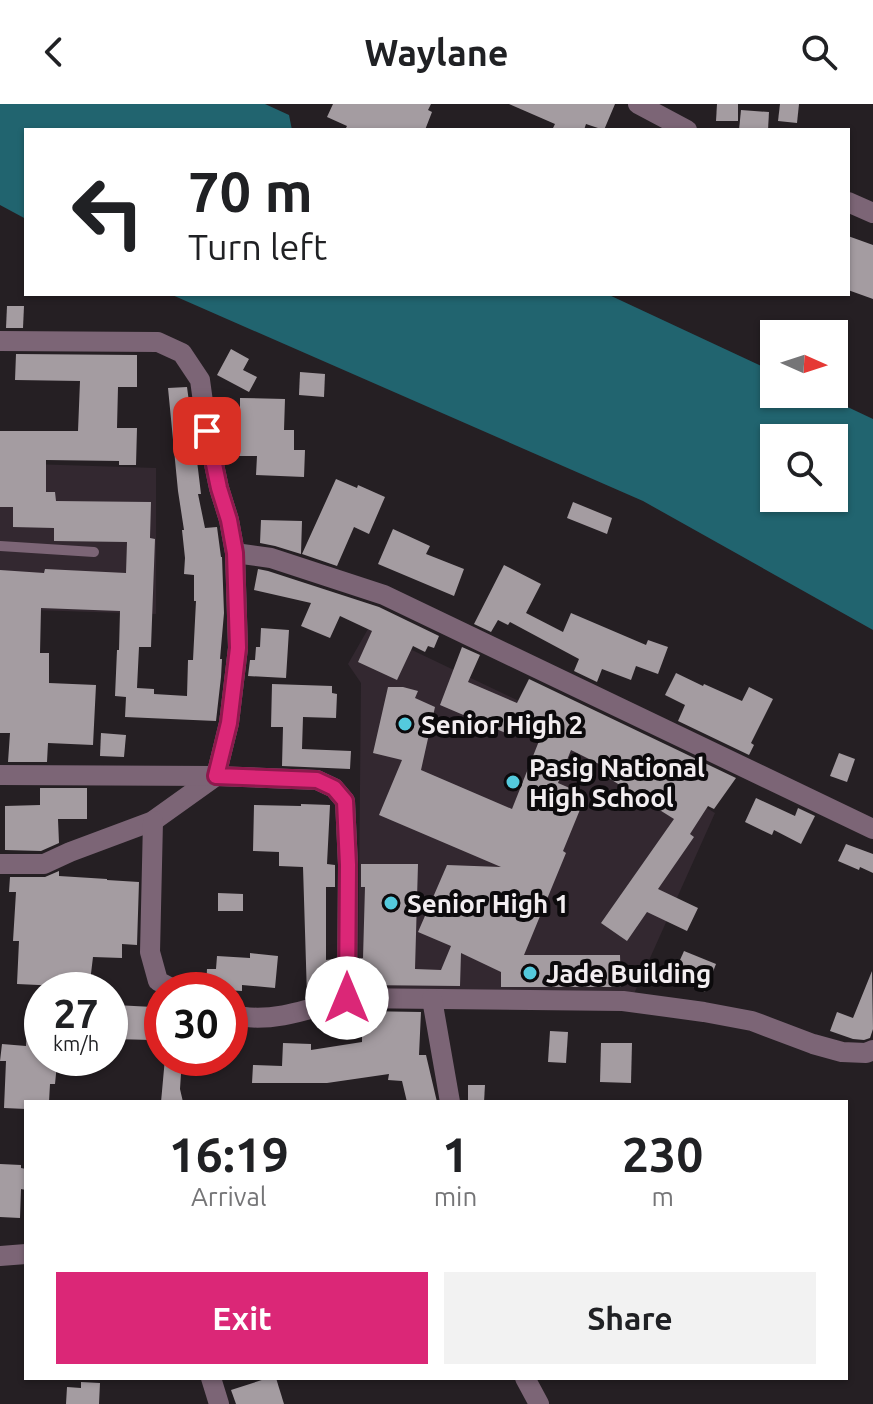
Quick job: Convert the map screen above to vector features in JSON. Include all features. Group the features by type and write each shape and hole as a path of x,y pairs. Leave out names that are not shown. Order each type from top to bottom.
{"street":[{"path":"638,104 683,128"},
{"path":"850,203 873,213"},
{"path":"0,341 158,342 182,353 200,380 207,431 229,520 235,553 238,648 229,723 216,776 153,821 44,864 0,864"},
{"path":"235,553 271,558 384,595 873,829"},
{"path":"0,775 216,776 317,780 334,788 345,801 347,998"},
{"path":"153,821 150,952 156,972"},
{"path":"248,1018 304,1011 347,998 623,1001 752,1021 842,1052 866,1053 873,1050"},
{"path":"432,999 450,1100"},
{"path":"0,1256 24,1254"},
{"path":"212,1380 219,1404"},
{"path":"526,1380 539,1404"}],"lane":[{"path":"0,546 94,552"}],"shaded area":[{"path":"0,463 156,468 156,614 0,609"},
{"name":"Pasig National High School","path":"368,629 588,734 715,813 633,996 358,990 361,683 348,664"}],"water":[{"path":"0,104 265,104 289,115 292,128 24,128 24,218 0,205"},
{"path":"175,296 611,296 760,365 760,408 848,407 873,419 873,630 643,501"}],"building":[{"path":"333,104 431,104 428,110 432,112 426,128 346,128 327,117"},
{"path":"509,104 615,104 605,128 586,124 585,128 553,128 555,124"},
{"path":"717,104 738,104 738,121 716,121"},
{"path":"780,104 799,104 797,123 778,121"},
{"path":"741,110 769,112 768,128 739,128"},
{"path":"850,237 873,245 873,299 850,291"},
{"path":"7,306 24,306 23,328 6,328"},
{"path":"231,349 249,359 243,370 257,377 249,392 217,375"},
{"path":"16,354 137,355 137,387 118,387 117,428 137,428 136,465 119,465 119,461 46,460 46,492 55,492 56,501 151,502 150,538 155,539 151,647 139,647 137,688 154,689 154,694 187,696 188,660 193,660 196,601 194,575 184,574 184,530 168,388 187,387 201,494 198,494 205,528 217,527 222,557 224,613 216,721 125,717 126,697 115,696 120,611 41,608 40,653 49,653 49,683 96,685 93,745 48,743 47,762 8,762 10,733 0,733 0,570 126,573 127,542 54,541 54,528 13,527 13,507 0,507 0,431 78,431 80,381 15,380"},
{"path":"300,372 325,374 324,397 299,395"},
{"path":"240,398 285,399 284,430 294,430 294,450 305,450 304,477 256,475 257,456 236,456"},
{"path":"336,479 385,497 369,534 354,527 337,566 302,554"},
{"path":"573,502 612,518 607,534 567,518"},
{"path":"261,520 302,521 301,554 260,543"},
{"path":"393,529 430,546 426,554 464,569 454,596 378,564"},
{"path":"504,565 541,584 526,613 563,632 571,613 646,645 648,640 668,647 658,674 636,666 631,680 602,669 597,682 574,671 579,659 510,622 508,625 498,620 491,632 474,624"},
{"path":"258,569 379,607 439,636 434,648 428,646 425,652 413,646 397,680 358,662 372,631 340,616 330,638 301,626 311,603 254,590"},
{"path":"261,628 289,630 286,678 248,676 250,660 255,660 256,647 260,647"},
{"path":"462,647 480,655 468,682 517,703 529,679 736,778 714,809 708,806 690,834 694,837 658,889 698,908 687,931 647,912 627,941 601,923 674,819 599,772 603,766 571,750 558,783 586,795 524,955 620,955 621,987 501,987 501,972 461,953 460,986 360,985 365,887 361,887 361,864 418,864 415,969 441,970 451,946 418,932 447,865 501,867 379,815 402,760 373,753 388,687 418,691 415,698 435,707 421,770 512,809 541,736 513,722 508,734 440,705"},
{"path":"676,673 742,701 749,687 773,699 751,743 754,745 749,755 678,721 685,705 665,695"},
{"path":"272,684 332,686 332,693 337,694 336,718 303,717 302,749 351,751 350,769 282,766 283,727 271,727"},
{"path":"101,733 126,735 124,757 100,756"},
{"path":"839,753 855,759 847,782 830,776"},
{"path":"40,788 87,788 87,819 58,819 59,843 41,851 5,850 5,806 40,805"},
{"path":"756,798 795,816 798,808 815,816 801,844 774,830 772,835 745,822"},
{"path":"254,805 330,805 327,864 335,865 335,887 326,887 326,960 334,959 334,988 307,996 303,867 279,866 279,852 253,851"},
{"path":"846,844 873,854 873,873 838,861"},
{"path":"59,871 59,876 139,882 137,945 122,944 122,958 93,957 91,972 24,972 24,984 17,984 19,941 13,941 16,892 9,892 10,877 45,877"},
{"path":"218,893 243,894 243,911 218,911"},
{"path":"684,951 716,964 705,992 672,978"},
{"path":"250,953 278,956 275,988 248,986 248,972 207,972 207,969 216,969 217,956 250,958"},
{"path":"872,971 873,1029 870,1038 853,1039 830,1031 837,1012 853,1018"},
{"path":"128,1006 144,1007 144,1040 128,1039"},
{"path":"362,1011 421,1012 419,1055 426,1055 437,1100 407,1100 402,1081 388,1080 389,1074 327,1083 252,1083 253,1065 282,1066 283,1043 311,1044 311,1050 362,1042"},
{"path":"550,1031 568,1032 566,1063 548,1062"},
{"path":"601,1043 632,1043 631,1083 600,1082"},
{"path":"2,1044 24,1046 24,1076 56,1076 55,1084 50,1084 49,1100 24,1100 24,1109 4,1108 6,1061 0,1061"},
{"path":"163,1076 181,1076 183,1100 161,1100"},
{"path":"468,1085 485,1085 484,1100 468,1100"},
{"path":"0,1164 21,1165 24,1169 24,1190 21,1189 20,1218 0,1217"},
{"path":"262,1380 277,1380 284,1404 236,1404 231,1390"},
{"path":"81,1382 100,1383 99,1404 66,1404 67,1387 81,1388"}],"place":[{"name":"Senior High 2","path":"405,724"},
{"name":"Pasig National High School","path":"513,782"},
{"name":"Senior High 1","path":"391,903"},
{"name":"Jade Building","path":"530,973"}],"route":[{"path":"207,431 235,553 238,648 229,723 216,776 317,780 334,788 345,801 347,998"}]}
